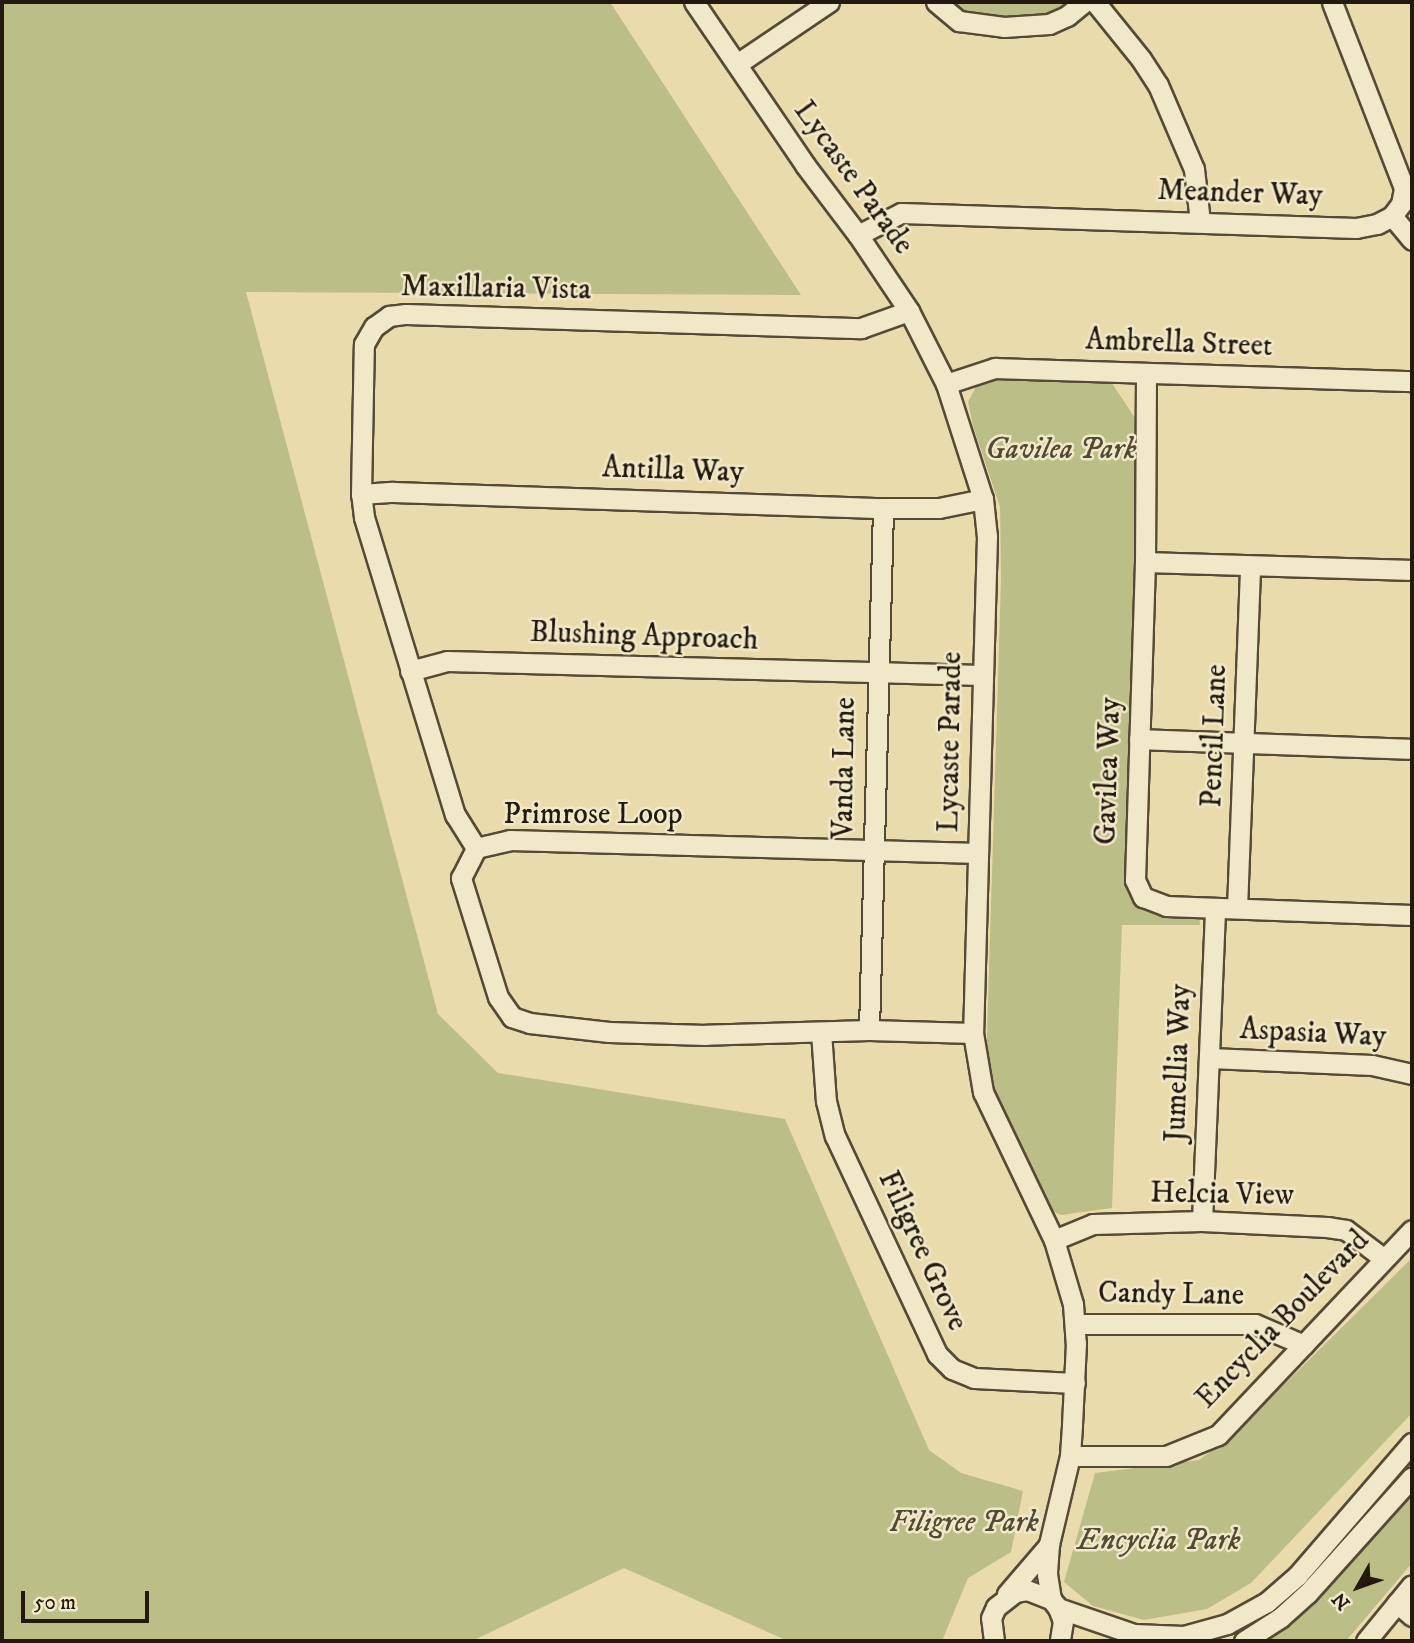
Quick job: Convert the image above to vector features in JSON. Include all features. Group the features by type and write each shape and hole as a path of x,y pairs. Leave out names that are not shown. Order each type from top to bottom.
{"street":[{"name":"Lycaste Parade","path":"694,2 909,311 946,384 983,499 987,536 973,1033 983,1092 1054,1240 1073,1304 1076,1324 1070,1457 1049,1544 1047,1574 1063,1621 1060,1641"},
{"path":"737,64 829,2"},
{"path":"936,2 959,21 1013,27 1049,24 1067,16 1084,2"},
{"path":"1095,2 1141,59 1158,85 1194,169 1200,222"},
{"path":"1332,2 1404,188 1401,204 1392,216 1412,240"},
{"name":"Meander Way","path":"858,235 901,213 1367,228 1392,216"},
{"name":"Maxillaria Vista","path":"476,848 455,815 370,541 361,494 365,344 374,327 389,316 861,328 909,311"},
{"name":"Ambrella Street","path":"946,384 995,369 1412,380"},
{"name":"Gavilea Way","path":"1146,374 1145,562 1135,880 1143,897 1166,906 1412,915"},
{"name":"Antilla Way","path":"361,494 406,492 883,508 939,508 983,499"},
{"name":"Vanda Lane","path":"869,1030 883,508"},
{"path":"1145,562 1412,570"},
{"name":"Pencil Lane","path":"1237,908 1250,566"},
{"name":"Blushing Approach","path":"410,671 447,661 982,675"},
{"path":"1139,739 1412,750"},
{"name":"Primrose Loop","path":"973,1033 869,1030 732,1035 609,1032 530,1023 512,1017 498,997 461,878 476,848 510,840 978,853"},
{"name":"Jumellia Way","path":"1202,1221 1215,908"},
{"name":"Filigree Grove","path":"821,1032 826,1101 835,1136 937,1354 952,1369 974,1378 1075,1383"},
{"name":"Aspasia Way","path":"1210,1058 1372,1065 1412,1074"},
{"name":"Helcia View","path":"1054,1240 1093,1224 1202,1221 1346,1230 1383,1258"},
{"name":"Encyclia Boulevard","path":"1070,1457 1166,1456 1207,1440 1227,1426 1412,1230"},
{"name":"Candy Lane","path":"1076,1324 1255,1324 1304,1345"},
{"path":"1004,1598 1027,1590 1134,1634 1184,1636 1227,1624 1267,1602 1297,1576 1412,1443"},
{"path":"1244,1641 1280,1618 1307,1594 1412,1476"},
{"name":"Lycaste Parade","path":"991,1638 991,1618 1004,1598 1049,1544"},
{"path":"1366,1641 1412,1585"},
{"path":"1397,1603 1412,1616"}],"green space":[{"name":"Filigree Park","path":"2,2 610,2 801,295 246,292 438,1014 498,1073 785,1119 929,1450 961,1473 1023,1491 1011,1552 968,1578 942,1641 788,1641 624,1568 472,1641 2,1641"},
{"path":"952,2 1072,2 1041,17 1006,19 972,15"},
{"name":"Gavilea Park","path":"996,375 1108,377 1137,421 1127,887 1149,911 1199,916 1200,925 1122,925 1112,1208 1061,1215 1047,1209 1000,1108 986,1069 1001,578 1000,507 973,426 968,402 976,387"},
{"name":"Encyclia Park","path":"1412,1258 1412,1413 1251,1583 1207,1609 1144,1620 1093,1606 1064,1582 1095,1473 1199,1460 1231,1437"},
{"path":"1412,1494 1412,1563 1346,1641 1268,1641 1318,1597"}]}
